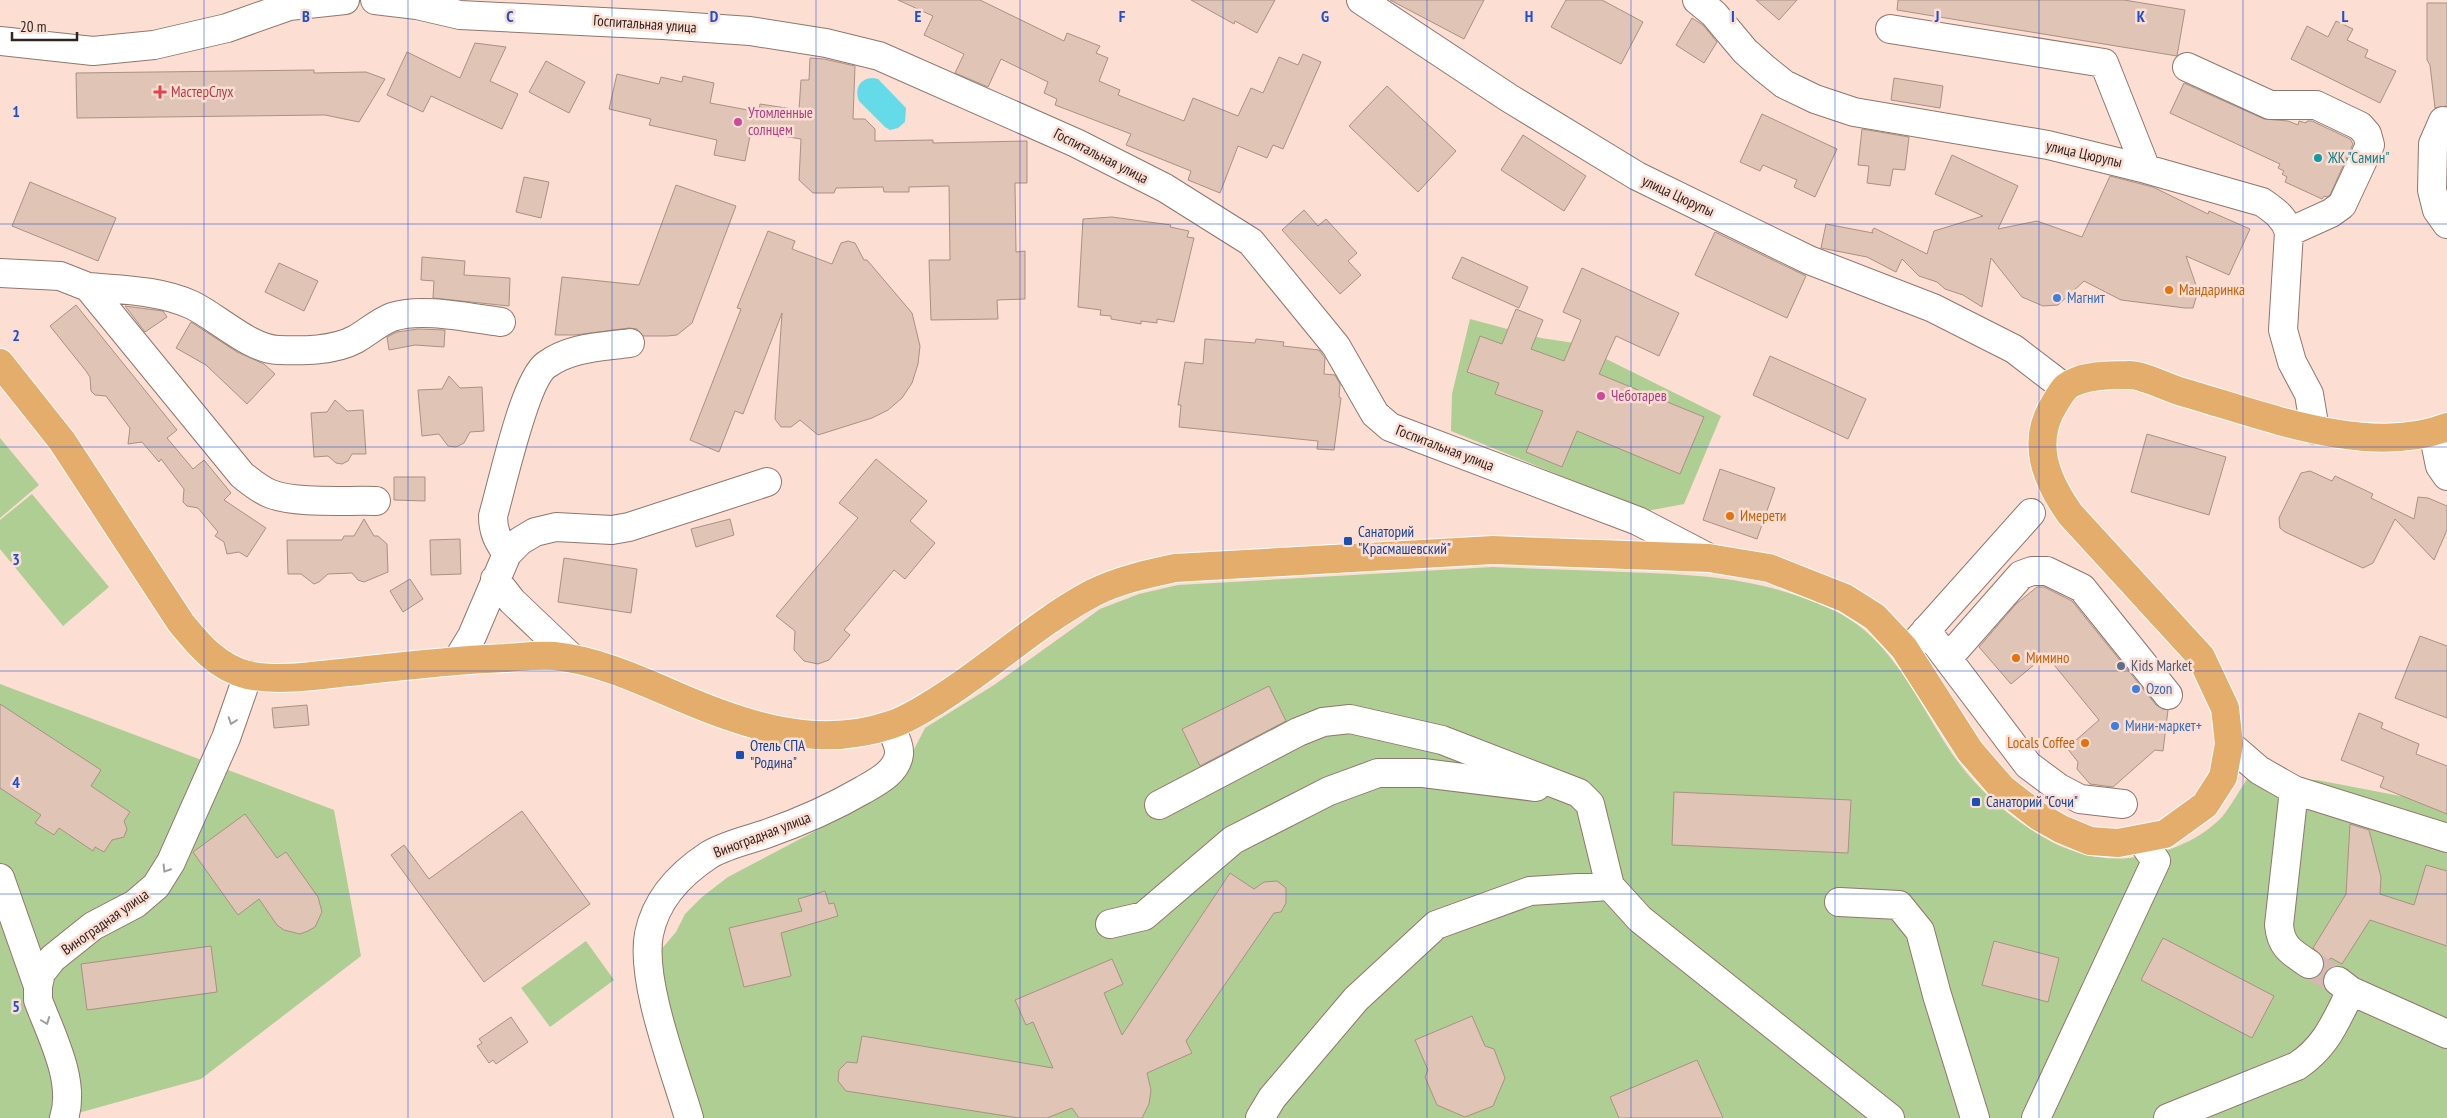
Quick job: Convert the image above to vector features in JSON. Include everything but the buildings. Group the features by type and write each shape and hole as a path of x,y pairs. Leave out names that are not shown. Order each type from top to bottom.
{"main road":[{"path":"0,363 62,441 181,623 203,650 222,664 248,675 303,677 458,660 552,656 573,659 635,678 756,726 781,732 819,736 860,732 890,725 912,715 972,679 1050,620 1094,593 1135,577 1175,568 1492,550 1709,558 1769,568 1845,598 1875,617 1906,652 1970,751 2002,788 2038,816 2061,830 2083,838 2118,843 2165,834 2205,805 2223,777 2229,744 2225,708 2201,657 2070,514 2054,490 2042,460 2044,431 2050,412 2065,388 2082,379 2130,374 2165,387 2316,430 2387,439 2440,429"}],"street":[{"path":"0,41 93,51 154,46 227,28 288,6 346,0"},
{"name":"Госпитальная улица","path":"375,0 417,5 460,15 750,31 826,43 879,56 1076,143 1165,188 1251,242 1336,346 1370,407 1381,421 1390,427 1638,521 1709,558"},
{"name":"улица Цюрупы","path":"1361,0 1509,98 1636,176 1809,260 1933,308 2014,349 2065,388"},
{"name":"улица Цюрупы","path":"1697,0 1714,14 1746,51 1764,68 1784,84 1816,99 1854,112 2048,145 2146,168 2262,202 2278,212 2286,223 2289,232"},
{"path":"1890,29 2104,63 2146,168"},
{"path":"2187,67 2270,105 2316,105 2360,126 2367,134 2370,145 2342,205 2331,214 2289,232 2282,330 2292,362 2309,394 2316,430"},
{"path":"2443,121 2433,144 2432,190 2437,210 2447,224"},
{"path":"0,273 60,276 88,287 159,294 178,299 193,305 253,342 276,350 332,348 355,339 391,317 413,313 501,322"},
{"path":"88,287 242,475 257,488 272,495 290,499 376,501"},
{"path":"507,554 496,537 494,516 528,395 538,374 546,365 585,348 630,343"},
{"path":"2440,429 2440,466 2447,476"},
{"path":"458,660 472,636 507,554 520,541 542,530 556,526 612,530 629,527 767,482"},
{"path":"1906,652 2031,513"},
{"path":"1948,658 2021,575 2032,570 2047,570 2082,588 2168,695"},
{"path":"495,579 512,601 573,659"},
{"path":"1926,630 2028,765 2059,788 2080,799 2123,804"},
{"name":"Виноградная улица","path":"38,986 41,972 53,958 93,926 135,904 156,886 171,862 226,738 248,675"},
{"path":"1159,805 1298,732 1323,722 1350,720 1442,740 1579,792 1590,804 1610,886 1640,919 1890,1118"},
{"name":"Виноградная улица","path":"689,1118 655,1001 648,970 647,948 657,911 666,892 685,873 711,854 804,820 838,804 882,779 892,769 899,756 899,748 890,725"},
{"path":"2229,744 2259,770 2294,790 2447,838"},
{"path":"1110,924 1144,916 1233,840 1329,791 1378,773 1423,773 1579,792"},
{"path":"2294,790 2279,925 2280,939 2291,952 2309,964"},
{"path":"2036,1118 2156,861 2141,840"},
{"path":"0,878 38,986 38,1000 67,1086 67,1110 64,1118"},
{"path":"1260,1118 1272,1098 1356,999 1436,925 1530,891 1610,886"},
{"path":"1839,902 1899,905 1920,931 1937,995 1975,1118"},
{"path":"2168,1118 2297,1066 2314,1055 2325,1040 2344,986 2447,1034"}],"green space":[{"path":"1470,319 1541,338 1574,343 1721,416 1684,504 1647,511 1451,431 1452,394"},
{"path":"0,438 39,485 0,518"},
{"path":"32,494 109,587 63,626 0,549 0,520"},
{"path":"1493,567 1679,575 1731,580 1782,591 1835,611 1856,624 1874,639 1890,657 1918,697 1956,759 1995,802 2030,829 2053,842 2073,851 2095,857 2118,859 2154,854 2191,840 2202,834 2222,817 2247,779 2317,780 2447,805 2447,1118 692,1118 666,1020 660,951 676,932 685,914 702,897 728,877 840,818 907,763 925,728 994,685 1100,609 1139,594 1178,585"},
{"path":"0,684 334,810 361,956 201,1079 60,1118 0,1118"},
{"path":"586,941 614,980 550,1027 521,988"}],"water":[{"path":"868,78 878,79 906,108 905,122 898,128 890,130 885,127 859,101 857,92 859,85"}],"tunnel":[{"path":"2309,964 2338,981"}],"place":[{"name":"МастерСлух","path":"160,92"},
{"name":"Утомленные солнцем","path":"738,122"},
{"name":"ЖК \"Самин\"","path":"2318,158"},
{"name":"Мандаринка","path":"2169,290"},
{"name":"Магнит","path":"2057,298"},
{"name":"Чеботарев","path":"1601,396"},
{"name":"Имерети","path":"1730,516"},
{"name":"Санаторий \"Красмашевский\"","path":"1348,541"},
{"name":"Мимино","path":"2016,658"},
{"name":"Kids Market","path":"2121,666"},
{"name":"Ozon","path":"2136,689"},
{"name":"Мини-маркет+","path":"2115,726"},
{"name":"Locals Coffee","path":"2085,743"},
{"name":"Отель СПА \"Родина\"","path":"740,755"},
{"name":"Санаторий \"Сочи\"","path":"1976,802"}]}
